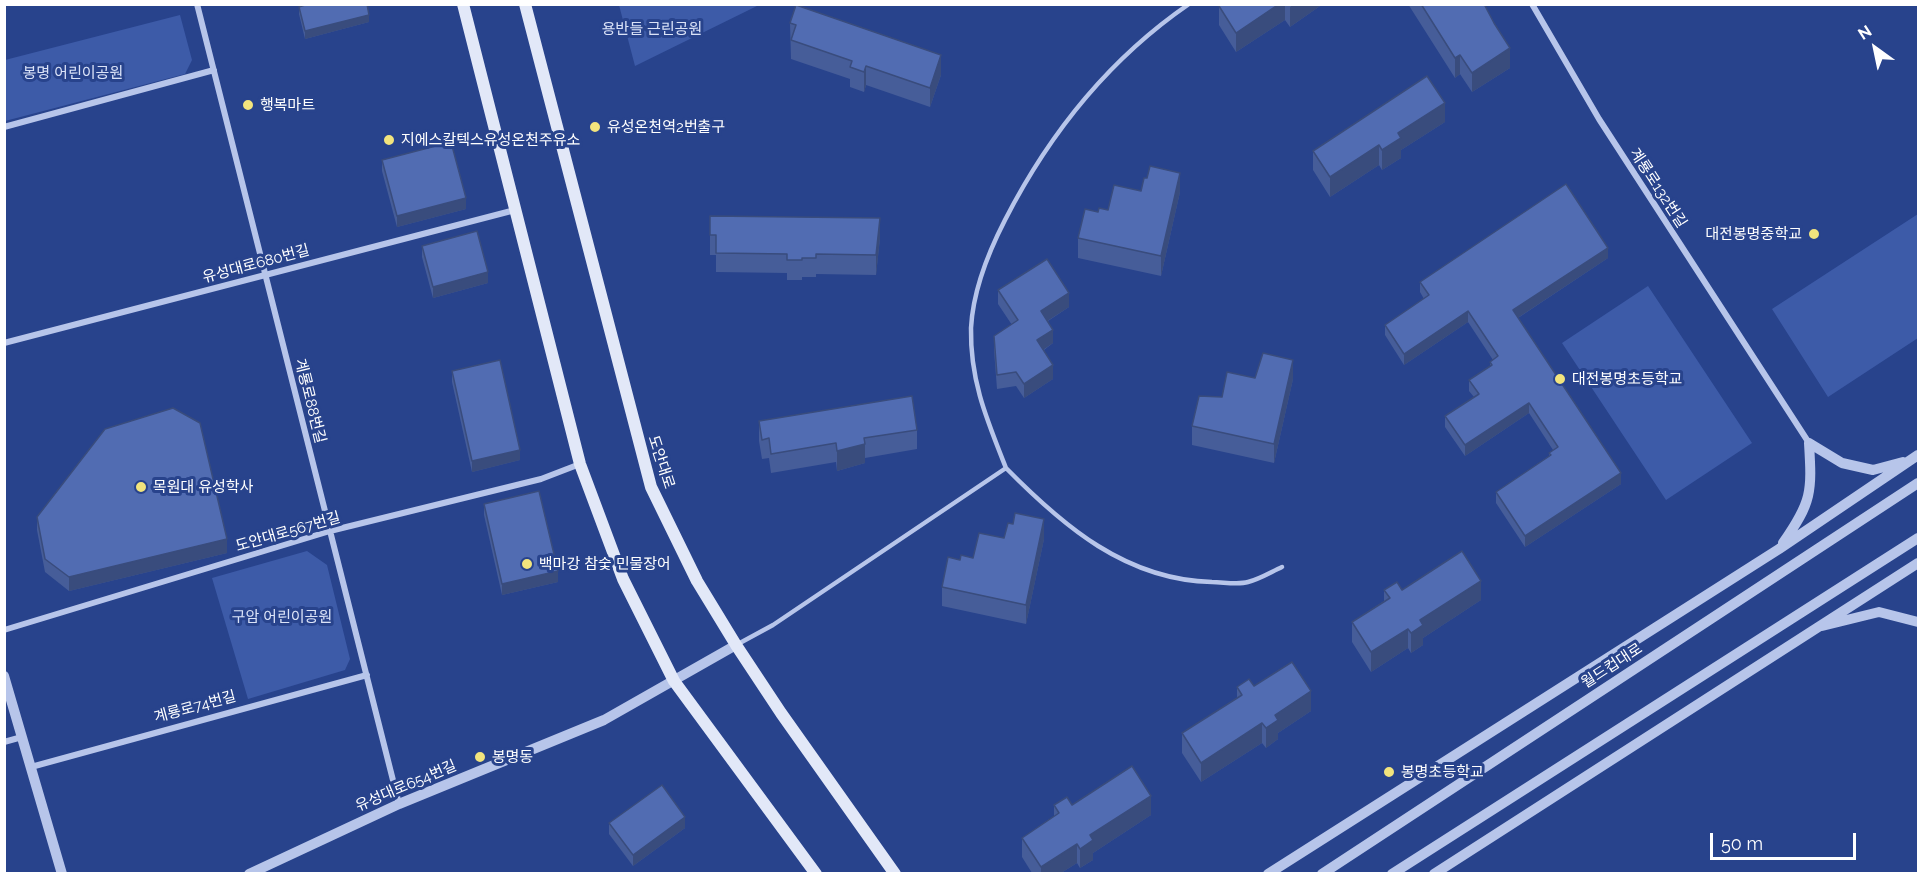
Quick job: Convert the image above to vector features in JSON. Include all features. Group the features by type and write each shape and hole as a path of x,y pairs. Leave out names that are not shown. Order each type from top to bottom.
{"main road":[{"path":"463,4 580,464 623,579 674,681 816,873"},
{"name":"도안대로","path":"525,4 651,487 697,580 736,645 780,713 895,873"}],"street":[{"name":"계룡로88번길","path":"197,4 399,804"},
{"name":"계룡로132번길","path":"1532,4 1599,119 1809,443"},
{"path":"4,126 214,70"},
{"name":"유성대로680번길","path":"4,342 515,210"},
{"path":"1809,443 1842,464 1873,470 1915,457"},
{"path":"1779,549 1802,517 1811,486 1809,443"},
{"path":"1269,873 1779,549 1915,457"},
{"name":"도안대로567번길","path":"4,630 330,531 541,479 580,464"},
{"name":"월드컵대로","path":"1322,873 1918,483"},
{"path":"1392,873 1918,538"},
{"path":"1434,873 1813,628 1918,563"},
{"path":"1813,628 1879,612 1918,622"},
{"name":"유성대로654번길","path":"249,873 399,804 604,720 736,645"},
{"name":"계룡로74번길","path":"31,768 367,675"},
{"path":"4,676 62,873"},
{"path":"4,742 22,737"}],"lane":[{"path":"1189,4 1131,51 1087,94 1038,158 984,261 971,327 979,400 1006,468 1041,504 1094,546 1133,564 1190,582 1247,583 1282,567"},
{"path":"736,645 773,625 1006,468"}],"green space":[{"name":"용반들 근린공원","path":"619,4 759,5 635,66"},
{"name":"봉명 어린이공원","path":"180,15 192,60 185,74 5,121 5,60"},
{"path":"1918,214 1918,338 1828,397 1772,309"},
{"path":"1648,286 1752,443 1666,500 1562,343"},
{"name":"구암 어린이공원","path":"307,551 327,565 350,659 345,670 248,699 212,578"}],"building":[{"path":"308,4 367,4 369,15 305,31 299,7"},
{"path":"1221,4 1279,4 1236,33 1219,6"},
{"path":"1421,4 1484,4 1510,48 1472,73 1460,55 1455,58"},
{"path":"796,5 941,55 930,88 866,66 864,72 850,67 852,61 791,40 796,25 790,23"},
{"path":"1427,76 1445,103 1398,133 1401,138 1382,150 1379,145 1330,177 1313,151"},
{"path":"451,142 466,198 397,216 382,160"},
{"path":"1150,166 1180,173 1161,256 1078,238 1085,209 1098,212 1099,208 1108,210 1114,185 1141,191"},
{"path":"1566,184 1608,248 1513,310 1621,473 1525,536 1496,492 1551,455 1549,453 1558,447 1529,403 1465,445 1445,416 1479,394 1469,380 1492,365 1490,362 1498,356 1468,311 1404,354 1385,325 1429,295 1420,282"},
{"path":"710,216 880,218 876,255 816,254 816,258 787,260 787,254 716,253 716,235 710,235"},
{"path":"477,231 488,272 433,287 422,246"},
{"path":"1047,259 1069,293 1041,311 1053,330 1037,340 1053,365 1024,384 1016,372 997,375 994,336 1018,320 998,290"},
{"path":"1263,353 1293,360 1274,444 1192,426 1199,396 1222,397 1227,372 1255,378"},
{"path":"500,360 520,450 472,461 452,371"},
{"path":"912,396 917,430 864,438 865,444 837,451 836,443 771,454 769,438 762,440 759,421"},
{"name":"목원대 유성학사","path":"173,408 200,423 227,539 69,577 45,559 37,517 105,429"},
{"path":"539,491 558,571 502,584 484,504"},
{"path":"1015,513 1044,519 1026,605 942,587 948,557 960,560 961,555 973,558 979,533 1004,538 1008,523 1013,524"},
{"path":"1462,551 1481,581 1420,620 1423,625 1411,633 1408,629 1371,652 1352,622 1390,598 1384,590 1397,582 1402,590"},
{"path":"1292,662 1311,691 1275,715 1278,720 1266,728 1262,723 1201,763 1182,733 1242,695 1237,687 1249,679 1254,686"},
{"path":"1132,766 1151,796 1090,835 1093,840 1080,849 1077,844 1041,867 1022,838 1059,813 1054,805 1067,797 1072,805"},
{"path":"662,785 685,817 633,855 609,823"}],"place":[{"name":"행복마트","path":"248,105"},
{"name":"유성온천역2번출구","path":"595,127"},
{"name":"지에스칼텍스유성온천주유소","path":"389,140"},
{"name":"대전봉명중학교","path":"1814,234"},
{"name":"대전봉명초등학교","path":"1560,379"},
{"name":"목원대 유성학사","path":"141,487"},
{"name":"백마강 참숯 민물장어","path":"527,564"},
{"name":"봉명동","path":"480,757"},
{"name":"봉명초등학교","path":"1389,772"}]}
